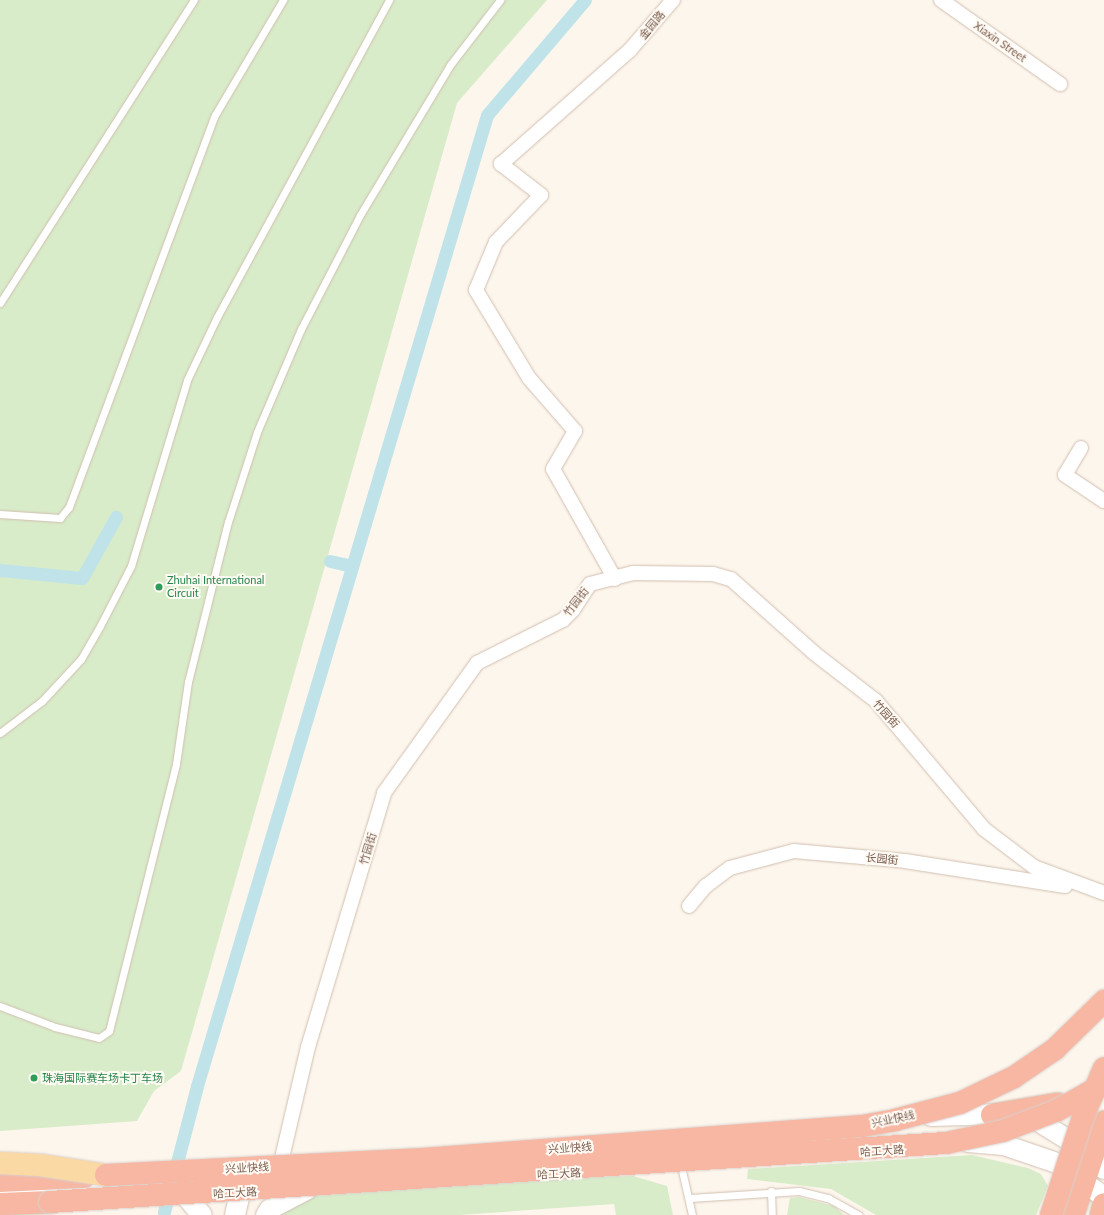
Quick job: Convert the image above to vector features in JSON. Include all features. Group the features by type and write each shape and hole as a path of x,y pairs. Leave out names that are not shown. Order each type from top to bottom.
{"highway":[{"name":"兴业快线","path":"0,1181 423,1159 862,1126 895,1120 960,1103 1014,1077 1055,1049 1104,1001"},
{"path":"1051,1215 1083,1117 1104,1068"},
{"path":"992,1115 1065,1102 1082,1096 1104,1078"},
{"name":"兴业快线","path":"0,1204 946,1143 1003,1131 1058,1110 1104,1084"},
{"path":"1073,1215 1083,1180 1098,1164 1104,1122"},
{"path":"1101,1215 1104,1204"}],"main road":[{"path":"0,1163 40,1165 106,1175"}],"street":[{"name":"金园路","path":"615,578 553,469 575,431 529,378 476,290 496,242 541,195 501,164 630,50 673,0"},
{"name":"Xiaxin Street","path":"941,0 1060,84"},
{"path":"1081,448 1065,475 1104,501"},
{"name":"竹园街","path":"281,1162 308,1047 384,793 477,663 563,620 573,610 590,584 633,573 713,574 732,579 814,653 876,701 984,829 1034,867 1098,891"},
{"name":"长园街","path":"689,906 706,886 730,868 794,851 905,862 1098,891"},
{"name":"哈工大路","path":"0,1193 142,1176 193,1166 281,1162 834,1121 992,1115 1038,1121 1098,1164"},
{"name":"哈工大路","path":"0,1174 142,1176 185,1195 240,1193 681,1166 928,1148 974,1142 1004,1145 1036,1154 1060,1164 1104,1197"},
{"path":"235,1215 240,1193 281,1162"},
{"path":"266,1215 270,1209 308,1189"},
{"path":"185,1195 202,1215"}],"lane":[{"path":"0,303 194,0"},
{"path":"0,514 60,518 69,507 215,115 283,0"},
{"path":"0,733 52,691 81,660 100,626 131,566 187,380 217,317 389,0"},
{"path":"0,1006 55,1027 99,1038 109,1031 176,764 192,667 228,522 257,432 301,330 360,215 450,65 500,0"},
{"path":"681,1166 690,1198 692,1215"},
{"path":"690,1198 799,1191 828,1198 859,1215"},
{"path":"771,1192 772,1215"}],"green space":[{"name":"Zhuhai International Circuit","path":"0,0 547,0 457,103 181,1071 154,1091 137,1121 0,1131"},
{"path":"972,1155 1028,1168 1041,1174 1048,1186 1036,1215 876,1215 831,1189 747,1179 748,1169"},
{"path":"633,1176 667,1186 673,1215 616,1215 614,1204 459,1215 274,1215 286,1195 464,1179"},
{"path":"799,1197 834,1206 844,1215 787,1215 790,1198"}],"waterway":[{"path":"164,1212 197,1086 487,115 585,0"},
{"path":"0,570 82,578 116,517"},
{"path":"330,561 351,566"}],"place":[{"name":"Zhuhai International Circuit","path":"159,587"},
{"name":"珠海国际赛车场卡丁车场","path":"34,1078"}]}
